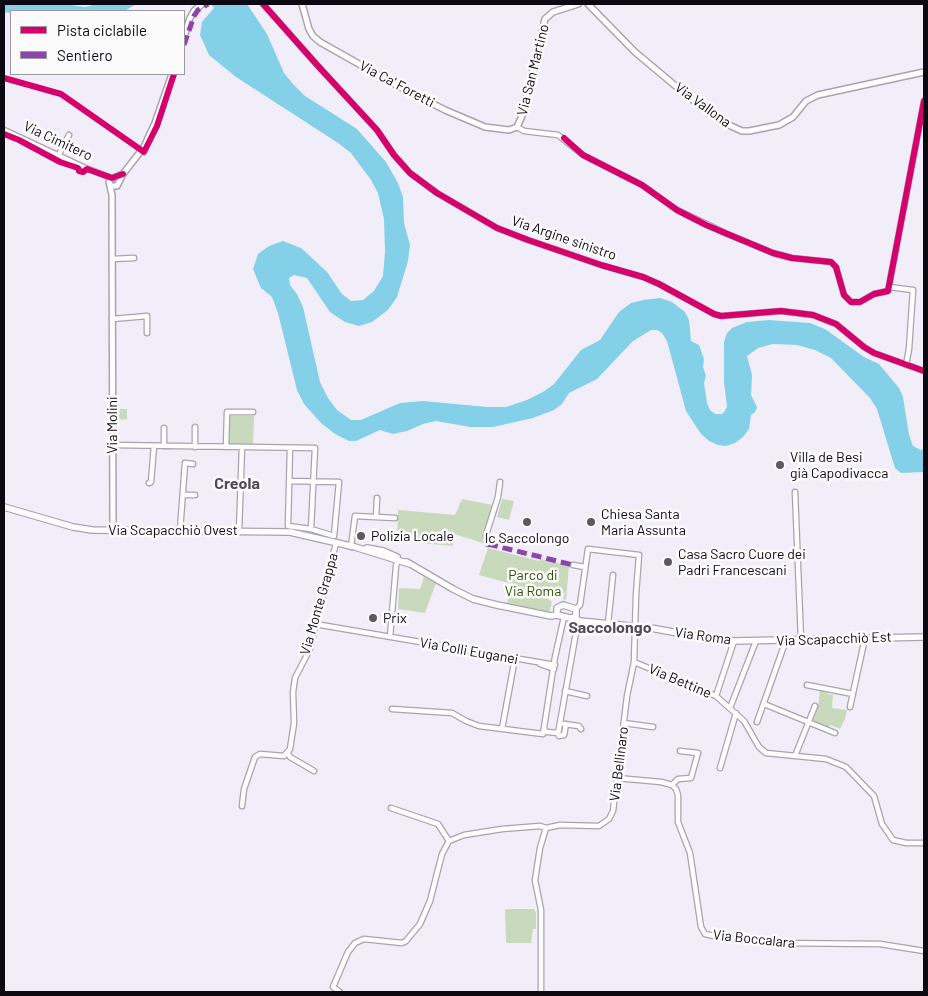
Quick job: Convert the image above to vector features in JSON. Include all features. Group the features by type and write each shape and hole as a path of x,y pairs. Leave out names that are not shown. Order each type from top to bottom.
{"main road":[{"name":"Via Scapacchiò Ovest","path":"4,507 73,527 113,530 180,531 299,530 353,547"},
{"path":"353,547 410,564"},
{"path":"353,547 383,551 473,599 497,606 551,616 557,615 556,610 560,606 576,609 576,619"},
{"name":"Via Roma","path":"557,615 564,618 635,626 705,638 744,641"},
{"name":"Via Scapacchiò Est","path":"744,641 924,637"}],"street":[{"path":"185,34 190,18 194,11 202,4"},
{"name":"Via Argine sinistro","path":"264,4 377,130 394,155 410,173 438,193 497,228 601,265 643,277 721,316 781,312 813,315 836,324 874,353 924,371"},
{"name":"Via Ca' Foretti","path":"302,4 309,29 313,36 337,51 414,94 485,127 509,130 517,127"},
{"name":"Via San Martino","path":"517,127 522,116 545,19 553,12 578,4"},
{"name":"Via Vallona","path":"588,4 635,52 678,88 704,109 742,131 779,125 793,117 806,101 818,95 924,72"},
{"path":"113,182 123,174 146,144 172,75"},
{"path":"517,127 524,131 558,134 583,155 642,185 677,210 725,233 773,253 792,258 831,262 836,267 844,295 851,302 860,302 874,294 886,293 888,291 924,100"},
{"name":"Via Cimitero","path":"4,130 58,156 102,174 113,182"},
{"path":"58,156 70,135"},
{"name":"Via Molini","path":"113,182 113,530"},
{"path":"112,259 134,258"},
{"path":"889,287 913,290 909,349 906,365"},
{"path":"112,319 147,316 147,333"},
{"path":"226,447 227,412 253,412"},
{"path":"194,447 195,427"},
{"path":"164,428 164,446"},
{"path":"112,445 315,448 311,529"},
{"path":"149,483 151,482 154,446"},
{"path":"239,531 242,447"},
{"path":"290,448 288,526 299,530 311,529 323,536 335,535 339,482 290,481"},
{"path":"180,531 185,463 193,464"},
{"path":"488,544 486,535 498,497 500,482"},
{"path":"222,485 257,485"},
{"path":"795,492 801,640"},
{"path":"183,494 195,495"},
{"path":"376,517 377,498"},
{"path":"353,547 355,516 395,518"},
{"name":"Via Monte Grappa","path":"288,753 293,731 296,678 308,653 336,543"},
{"name":"Via Bellinaro","path":"449,841 464,835 502,829 540,826 546,828 560,825 594,827 602,825 609,819 613,811 627,696 634,662 639,555 588,549 585,567"},
{"path":"390,637 398,560"},
{"path":"573,565 585,567 580,605 576,609"},
{"path":"608,624 613,574"},
{"path":"392,709 452,713 479,726 540,735 544,733 555,657 564,618"},
{"path":"558,734 576,619"},
{"name":"Via Colli Euganei","path":"315,624 536,663 548,663 554,667"},
{"path":"850,707 865,638"},
{"path":"757,722 786,640"},
{"path":"716,696 734,641"},
{"path":"730,708 756,641"},
{"path":"548,663 552,662 555,657"},
{"path":"502,728 515,658"},
{"name":"Via Bettine","path":"634,662 716,696 744,721 759,747 769,754 826,759 846,767 874,796 882,824 893,840 906,844 924,843"},
{"path":"536,663 554,667"},
{"path":"807,685 853,694"},
{"path":"566,692 587,696"},
{"path":"764,704 835,733"},
{"path":"796,756 815,706"},
{"path":"720,768 736,713"},
{"path":"560,723 579,726 581,729"},
{"path":"624,723 653,727"},
{"path":"545,730 563,736 566,724"},
{"path":"616,778 662,782 672,785 678,779 691,778 698,754 680,751"},
{"path":"242,806 246,780 251,772 255,757 260,754 284,756 288,753 290,757 314,771"},
{"name":"Via Boccalara","path":"672,785 678,795 678,822 690,853 701,927 705,934 723,938 775,942 880,944 924,951"},
{"path":"340,992 333,987 348,952 355,942 364,939 402,943 406,941 420,924 430,901 442,854 449,841 438,824 391,808"},
{"path":"541,992 541,910 535,880 540,848 546,828"}],"green space":[{"path":"116,409 127,409 127,419 116,420"},
{"path":"229,416 254,416 253,444 228,444"},
{"path":"462,499 493,505 484,533 486,544 454,534 453,546 397,541 398,510 455,515"},
{"path":"502,499 514,501 509,520 497,517"},
{"name":"Parco di Via Roma","path":"488,548 539,561 541,559 569,566 566,600 563,599 565,593 552,590 551,596 547,598 552,602 548,612 507,603 512,584 479,575"},
{"path":"424,577 436,583 425,613 398,609 399,588 420,589"},
{"path":"820,690 827,691 827,694 833,695 832,708 847,710 840,729 813,721 818,707"},
{"path":"534,909 536,913 536,929 533,929 531,943 506,942 505,910"}],"water":[{"path":"4,4 64,4 85,7 97,4 136,4 127,10 10,10 10,13 4,12"},
{"path":"211,4 247,4 267,34 284,73 305,96 357,129 386,162 398,183 403,197 404,223 410,245 408,261 397,297 388,310 372,322 359,326 345,322 330,312 307,278 294,275 289,278 290,285 303,307 320,382 337,410 351,420 361,420 400,403 423,401 506,407 527,400 554,384 581,350 600,340 619,312 631,303 660,298 672,302 685,312 689,320 691,341 699,345 704,359 703,367 706,376 704,383 707,403 710,410 715,414 722,414 727,406 724,382 724,342 727,333 732,328 747,322 769,320 810,323 825,329 864,357 879,364 899,388 903,397 909,435 913,446 921,450 924,449 924,472 901,473 895,468 877,409 870,398 831,358 815,350 797,345 773,344 758,348 747,356 752,375 751,395 757,407 751,415 749,429 735,443 726,446 709,441 701,434 686,411 667,341 662,333 657,330 651,330 633,341 597,379 569,393 562,404 554,410 533,418 493,427 470,427 436,421 393,434 380,430 356,441 349,441 335,434 321,423 304,404 297,390 278,313 272,297 261,288 253,269 258,254 269,246 283,241 301,248 327,272 342,294 351,301 363,300 374,291 383,276 385,252 384,219 378,193 351,153 236,77 209,55 200,35 202,22 214,8"}],"marked path":[{"path":"185,42 194,16 198,10 208,4"},
{"path":"488,544 573,565"}],"cycle path":[{"path":"263,4 377,130 394,155 410,173 437,193 497,228 601,265 643,277 721,316 781,311 813,315 836,324 874,353 924,371"},
{"path":"4,78 61,94 144,152 157,126 174,75"},
{"path":"564,138 583,155 642,185 677,210 706,225 773,253 792,258 831,262 836,267 844,295 851,302 860,302 874,294 888,291 924,101"},
{"path":"4,134 60,162 78,168 79,171 83,172 87,169 112,178 123,174"}],"place":[{"name":"Villa de Besi già Capodivacca","path":"780,465"},
{"name":"Ic Saccolongo","path":"527,522"},
{"name":"Chiesa Santa Maria Assunta","path":"591,522"},
{"name":"Polizia Locale","path":"361,536"},
{"name":"Casa Sacro Cuore dei Padri Francescani","path":"668,562"},
{"name":"Prix","path":"373,618"}],"district":[{"name":"Creola","path":"237,484"},
{"name":"Saccolongo","path":"610,628"}]}
